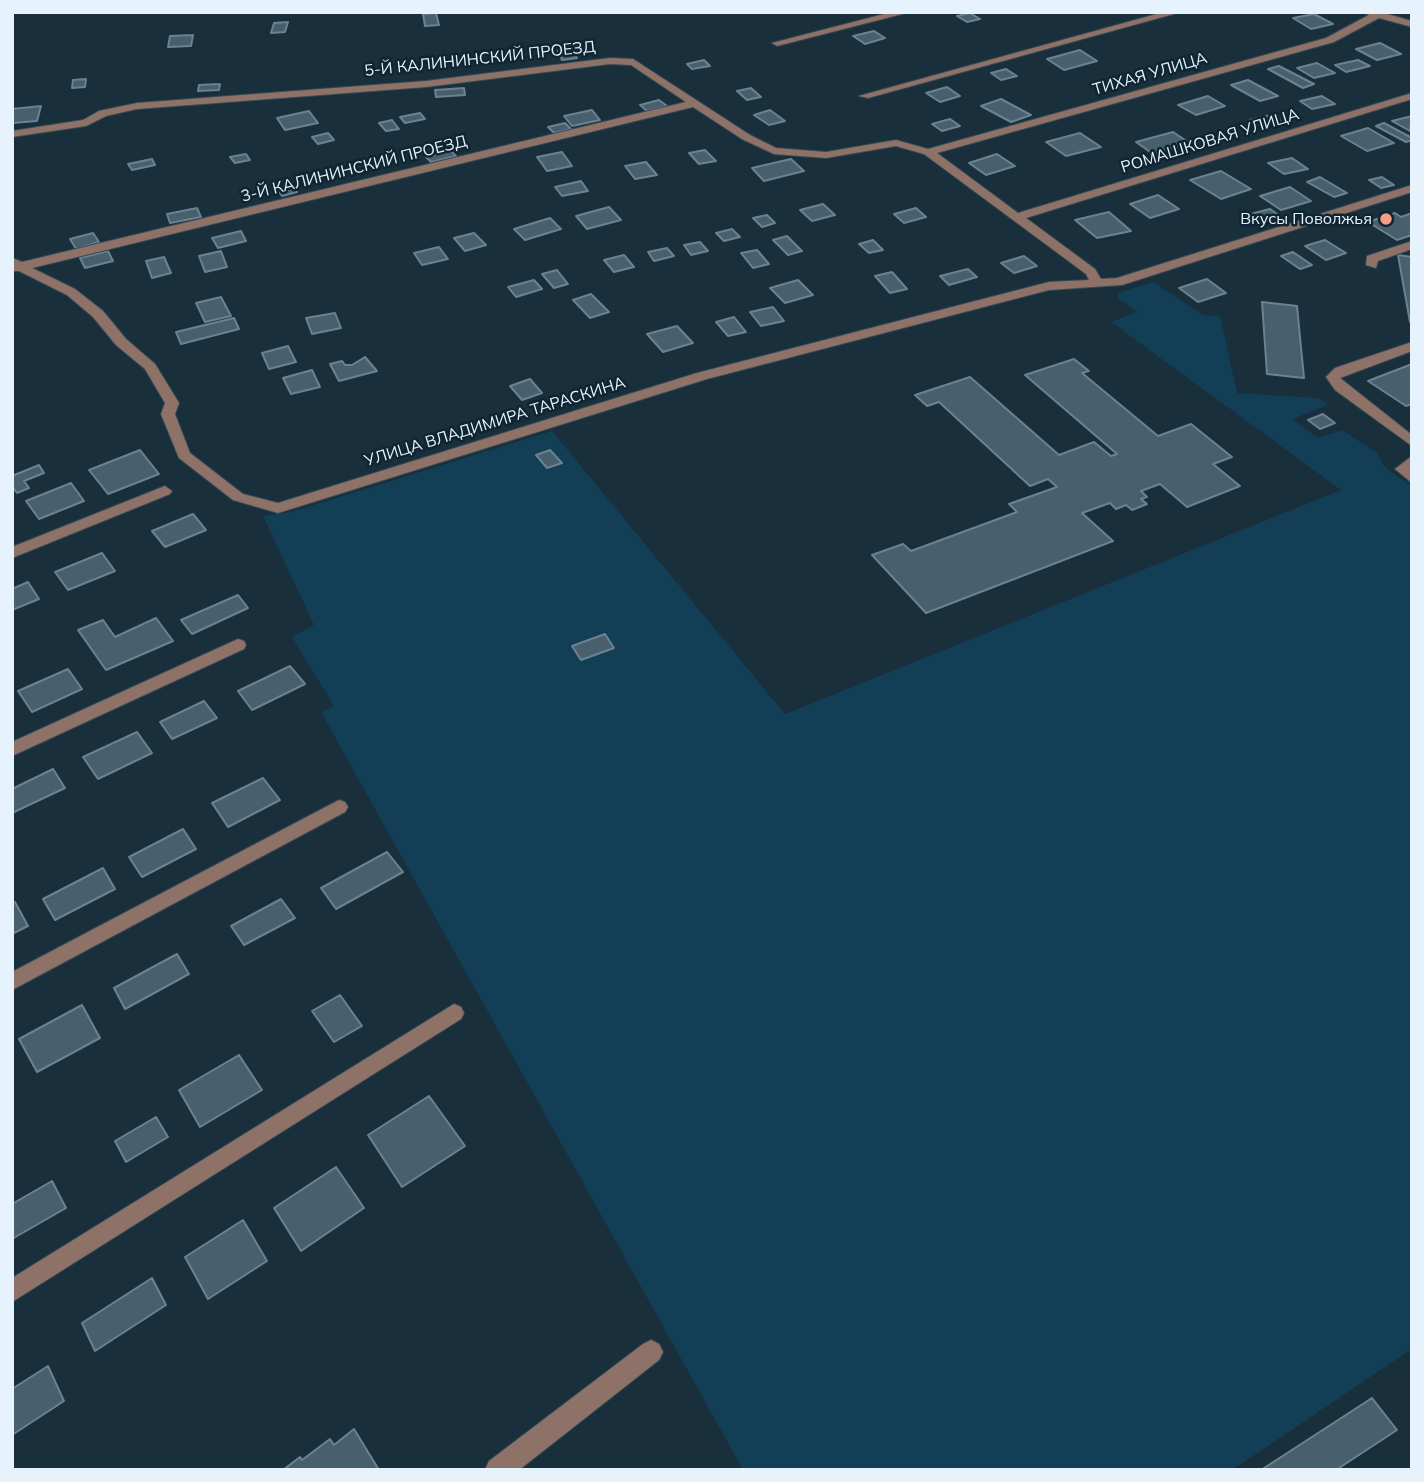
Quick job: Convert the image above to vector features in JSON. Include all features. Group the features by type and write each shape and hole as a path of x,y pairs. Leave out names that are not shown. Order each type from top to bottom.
{"street":[{"path":"777,43 905,12"},
{"path":"864,96 1176,12"},
{"path":"1373,14 1412,24"},
{"name":"ТИХАЯ УЛИЦА","path":"928,152 1330,40 1373,14"},
{"name":"5-Й КАЛИНИНСКИЙ ПРОЕЗД","path":"12,134 86,123 103,113 137,106 425,84 610,61 633,62 774,151 826,155 896,143 928,152"},
{"name":"РОМАШКОВАЯ УЛИЦА","path":"1017,217 1412,96"},
{"name":"3-Й КАЛИНИНСКИЙ ПРОЕЗД","path":"15,266 696,103"},
{"path":"928,152 1091,272 1096,282 1118,282 1412,188"},
{"path":"1372,265 1371,259 1412,246"},
{"name":"УЛИЦА ВЛАДИМИРА ТАРАСКИНА","path":"15,266 71,292 98,314 121,342 150,367 172,403 168,414 184,454 239,497 278,508 702,376 1049,286 1096,282"},
{"path":"1412,346 1340,371 1333,377 1340,387 1412,442"},
{"path":"12,553 165,491"},
{"path":"12,750 238,645"},
{"path":"12,982 339,807"},
{"path":"12,1291 454,1013"},
{"path":"498,1470 651,1352"}],"shaded area":[{"path":"1153,282 1203,315 1220,316 1237,393 1318,398 1328,405 1292,419 1318,438 1342,430 1377,453 1385,467 1412,487 1412,1349 1232,1470 743,1470 321,712 334,706 292,637 314,625 263,516 291,512 552,431 785,714 1341,490 1111,322 1137,312 1117,298 1118,293"}],"building":[{"path":"436,13 439,25 425,26 423,14"},
{"path":"970,13 980,19 967,22 957,16"},
{"path":"1314,14 1333,24 1311,29 1293,18"},
{"path":"288,22 285,32 271,33 274,23"},
{"path":"874,31 885,38 865,44 853,36"},
{"path":"193,35 191,46 168,47 170,36"},
{"path":"1380,43 1401,54 1377,60 1356,49"},
{"path":"572,49 577,58 562,60 558,51"},
{"path":"1080,50 1097,61 1064,70 1047,59"},
{"path":"704,60 710,66 692,69 687,64"},
{"path":"1358,60 1370,66 1346,72 1335,65"},
{"path":"1317,63 1335,73 1314,78 1297,68"},
{"path":"1279,66 1314,84 1303,88 1268,69"},
{"path":"1006,69 1017,76 1001,80 991,73"},
{"path":"86,79 85,87 72,88 73,80"},
{"path":"1248,80 1278,96 1260,101 1231,85"},
{"path":"220,84 219,90 198,91 199,85"},
{"path":"947,87 960,96 940,102 926,93"},
{"path":"464,88 465,95 436,97 435,90"},
{"path":"751,88 761,97 747,100 737,91"},
{"path":"1208,96 1225,106 1196,115 1178,105"},
{"path":"1322,96 1335,104 1312,109 1300,101"},
{"path":"1001,99 1031,115 1011,122 981,106"},
{"path":"659,100 667,106 647,111 640,105"},
{"path":"41,106 37,121 12,123 12,109"},
{"path":"592,110 600,120 572,126 564,116"},
{"path":"770,110 785,121 769,125 754,115"},
{"path":"309,111 318,123 285,130 277,118"},
{"path":"420,113 425,119 405,123 400,117"},
{"path":"1271,115 1281,121 1260,126 1250,120"},
{"path":"1412,116 1410,131 1392,121"},
{"path":"950,119 960,126 942,131 932,124"},
{"path":"392,120 399,129 386,131 379,123"},
{"path":"565,123 571,129 554,133 548,127"},
{"path":"1384,123 1412,140 1406,142 1376,126"},
{"path":"1368,128 1394,143 1367,151 1341,136"},
{"path":"1173,132 1191,144 1153,154 1136,142"},
{"path":"328,133 334,140 318,144 312,137"},
{"path":"1080,133 1101,147 1066,156 1046,142"},
{"path":"705,150 716,161 699,164 689,153"},
{"path":"451,151 456,156 431,162 426,157"},
{"path":"562,152 572,166 547,171 537,157"},
{"path":"246,154 250,160 235,163 230,157"},
{"path":"997,154 1015,166 986,175 969,163"},
{"path":"1292,158 1308,169 1284,174 1268,163"},
{"path":"152,159 155,165 132,170 128,164"},
{"path":"791,159 804,171 764,181 752,168"},
{"path":"646,162 657,175 635,179 625,166"},
{"path":"1221,171 1251,189 1221,199 1190,180"},
{"path":"1320,177 1347,193 1334,197 1307,182"},
{"path":"1382,177 1394,185 1381,188 1369,180"},
{"path":"581,181 588,191 562,196 555,187"},
{"path":"291,185 297,192 282,196 276,188"},
{"path":"1290,187 1311,201 1281,210 1260,196"},
{"path":"1158,195 1179,209 1150,218 1130,204"},
{"path":"823,204 835,215 812,221 800,210"},
{"path":"609,207 621,220 587,229 576,216"},
{"path":"197,208 201,217 170,223 167,214"},
{"path":"916,208 926,217 904,223 894,214"},
{"path":"1270,209 1280,216 1258,222 1247,215"},
{"path":"1109,212 1131,231 1097,238 1075,220"},
{"path":"1395,213 1401,217 1412,213 1412,235 1397,240 1368,222"},
{"path":"767,215 775,223 762,227 753,218"},
{"path":"550,218 561,229 525,240 514,229"},
{"path":"732,229 740,237 724,241 716,233"},
{"path":"241,231 246,241 218,248 212,238"},
{"path":"93,233 99,242 76,249 70,239"},
{"path":"474,233 486,245 465,251 454,238"},
{"path":"787,236 802,251 788,255 773,240"},
{"path":"873,240 883,250 869,253 859,244"},
{"path":"1325,240 1346,253 1326,260 1305,246"},
{"path":"700,242 708,251 691,255 684,245"},
{"path":"439,247 448,259 422,265 414,253"},
{"path":"667,248 674,256 654,261 648,252"},
{"path":"757,250 769,264 753,268 741,253"},
{"path":"108,251 113,261 85,268 80,258"},
{"path":"221,251 227,267 205,272 199,256"},
{"path":"1293,252 1312,265 1300,269 1281,256"},
{"path":"624,255 634,267 614,272 604,260"},
{"path":"1398,255 1412,257 1412,322 1410,322"},
{"path":"1024,256 1037,266 1014,273 1001,263"},
{"path":"164,257 171,273 152,278 146,261"},
{"path":"968,269 977,277 949,285 940,276"},
{"path":"557,270 568,284 554,288 542,274"},
{"path":"892,272 907,289 890,293 875,276"},
{"path":"1207,279 1226,293 1198,302 1179,288"},
{"path":"534,280 542,289 516,297 508,287"},
{"path":"798,280 813,295 785,303 770,288"},
{"path":"591,294 609,312 590,318 573,300"},
{"path":"221,297 231,316 205,322 196,303"},
{"path":"1262,302 1297,306 1304,378 1267,374"},
{"path":"773,307 784,321 761,326 750,312"},
{"path":"335,313 341,328 312,334 306,318"},
{"path":"734,317 746,332 728,336 716,322"},
{"path":"234,318 239,329 181,344 176,332"},
{"path":"677,326 693,343 663,352 647,334"},
{"path":"288,346 296,362 269,369 262,353"},
{"path":"365,357 377,371 339,381 330,364 342,361 345,365 352,365"},
{"path":"1074,359 1089,371 1082,373 1158,436 1191,424 1232,457 1213,464 1240,486 1187,507 1160,484 1141,491 1147,497 1141,499 1147,504 1132,510 1126,505 1116,509 1110,503 1082,513 1113,541 926,613 872,555 903,544 911,551 1017,512 1009,504 1057,487 1048,479 1030,486 939,402 927,406 915,395 970,377 1059,455 1094,442 1111,456 1117,454 1025,375"},
{"path":"1412,364 1412,404 1406,406 1368,381"},
{"path":"312,370 320,387 291,394 283,378"},
{"path":"530,379 542,393 522,400 510,386"},
{"path":"1323,414 1335,423 1320,429 1308,420"},
{"path":"140,450 159,474 108,494 89,470"},
{"path":"550,450 562,463 547,468 536,455"},
{"path":"39,465 44,473 24,481 29,488 17,493 12,486 12,476"},
{"path":"71,483 84,501 39,519 26,501"},
{"path":"193,514 206,530 165,547 152,531"},
{"path":"102,553 115,571 68,590 55,572"},
{"path":"28,582 39,599 12,610 12,589"},
{"path":"238,595 248,608 192,634 181,620"},
{"path":"156,618 173,641 106,670 78,630 103,620 115,637"},
{"path":"605,634 614,648 581,660 572,646"},
{"path":"290,666 305,684 252,710 238,691"},
{"path":"68,669 82,689 32,712 18,691"},
{"path":"204,701 217,718 172,739 160,722"},
{"path":"137,732 152,753 98,779 83,757"},
{"path":"53,769 65,788 12,813 12,789"},
{"path":"263,778 280,800 228,827 212,803"},
{"path":"183,829 196,849 142,877 129,857"},
{"path":"387,852 403,872 336,909 321,888"},
{"path":"103,868 115,889 55,920 43,899"},
{"path":"281,899 295,918 244,945 231,926"},
{"path":"15,902 28,926 12,934 12,903"},
{"path":"177,954 189,974 125,1009 114,988"},
{"path":"340,995 362,1026 334,1042 312,1011"},
{"path":"82,1005 100,1038 37,1072 19,1039"},
{"path":"239,1055 262,1090 200,1127 179,1090"},
{"path":"429,1096 465,1146 402,1187 368,1135"},
{"path":"156,1117 168,1137 126,1162 115,1141"},
{"path":"336,1167 364,1208 301,1251 274,1208"},
{"path":"52,1181 66,1208 12,1239 12,1204"},
{"path":"243,1220 267,1261 208,1299 185,1257"},
{"path":"152,1278 166,1305 95,1351 82,1323"},
{"path":"48,1366 64,1401 12,1435 12,1389"},
{"path":"1372,1398 1397,1430 1336,1470 1261,1470"},
{"path":"354,1429 379,1470 283,1470 300,1457 302,1460 330,1439 334,1445"}],"place":[{"name":"Вкусы Поволжья","path":"1386,219"}]}
